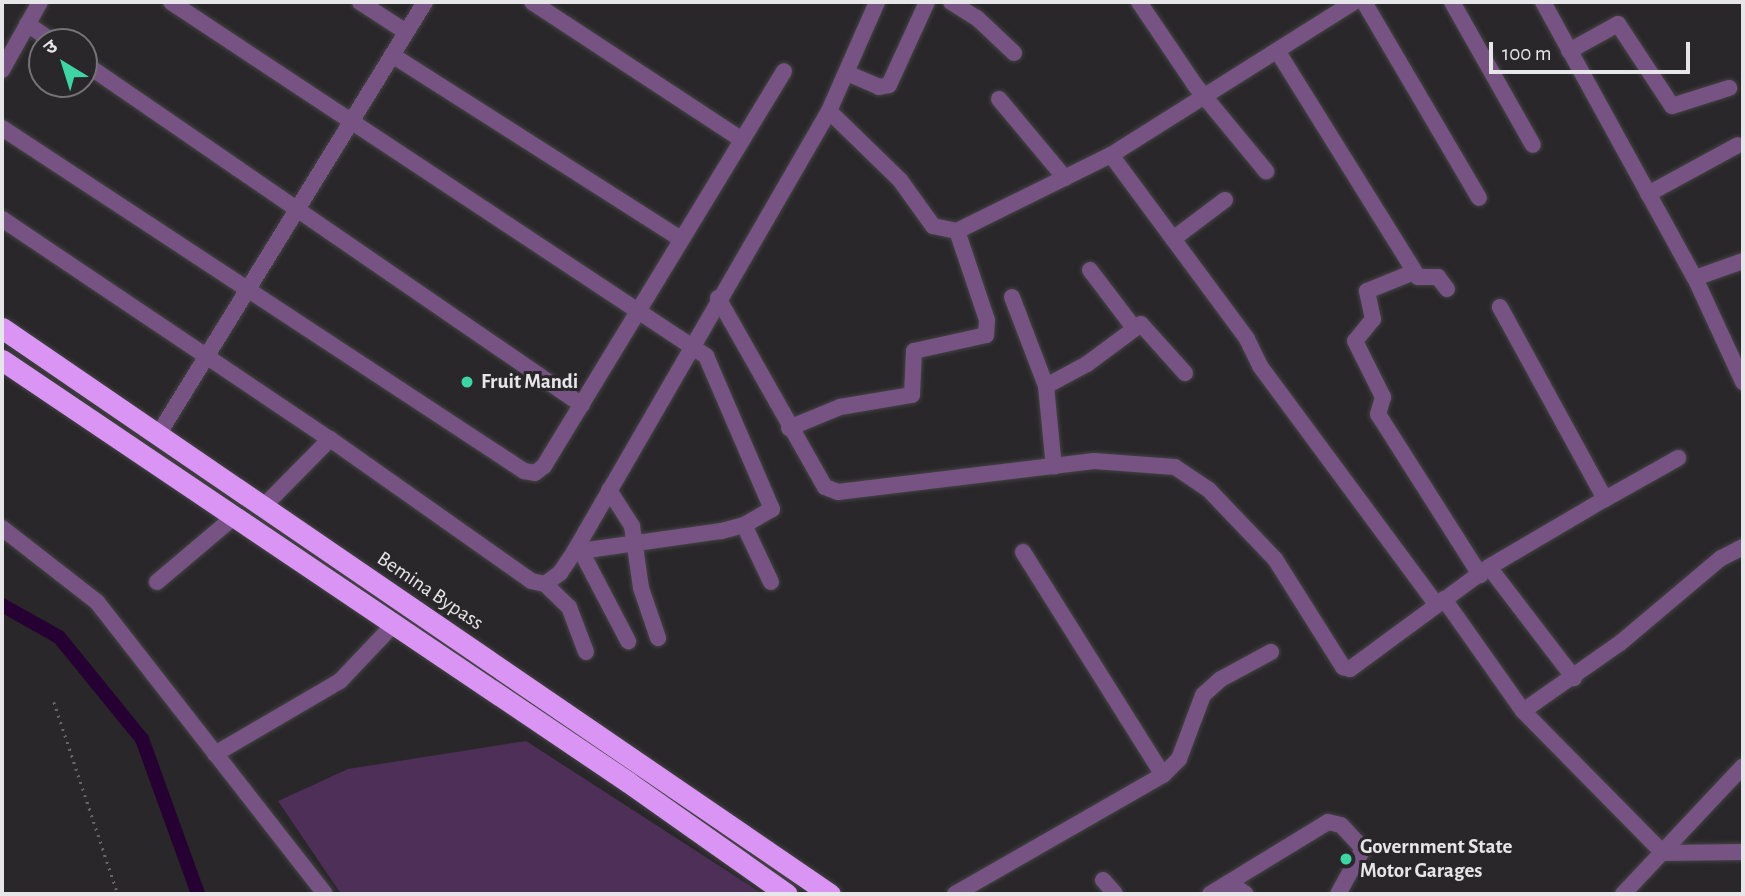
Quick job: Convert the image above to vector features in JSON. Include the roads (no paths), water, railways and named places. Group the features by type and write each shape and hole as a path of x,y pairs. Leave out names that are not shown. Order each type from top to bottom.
{"highway":[{"name":"Bemina Bypass","path":"2,328 830,894"},
{"path":"2,360 394,624 786,894"}],"street":[{"path":"2,70 40,2"},
{"path":"171,2 350,123 691,345 712,366 772,502 767,513 744,525 577,551"},
{"path":"360,2 406,32"},
{"path":"158,435 425,2"},
{"path":"533,2 742,140"},
{"path":"545,584 560,573 577,551 691,345 829,111 849,74 877,2"},
{"path":"849,74 879,87 889,85 927,2"},
{"path":"951,2 977,18 1014,53"},
{"path":"1139,2 1206,97 1266,171"},
{"path":"829,111 900,180 933,226 957,232 1111,155 1354,2"},
{"path":"1364,2 1479,198"},
{"path":"1452,2 1533,145"},
{"path":"1543,2 1695,278 1743,382"},
{"path":"27,24 33,28"},
{"path":"1570,51 1618,24 1672,106 1729,88"},
{"path":"1278,52 1414,272 1420,280 1438,277 1447,289"},
{"path":"392,55 681,239"},
{"path":"2,128 250,288 524,471 535,473 544,466 582,405 636,309 784,71"},
{"path":"98,73 582,405"},
{"path":"999,99 1065,178"},
{"path":"1648,194 1738,145"},
{"path":"1111,155 1247,339 1259,366 1523,710 1663,853 1743,852"},
{"path":"1173,239 1225,200"},
{"path":"2,219 330,439 531,582 545,584 569,607 586,652"},
{"path":"789,428 840,407 912,395 914,351 986,335 987,320 957,232"},
{"path":"1695,278 1743,261"},
{"path":"1090,271 1134,328"},
{"path":"1414,272 1367,291 1373,319 1355,341 1383,397 1378,414 1485,571 1574,678"},
{"path":"1012,297 1046,386 1054,467"},
{"path":"718,298 815,474 825,486 838,492 1054,467 1151,462 1175,467 1193,477 1275,559 1347,669 1356,666 1485,571 1678,458"},
{"path":"1500,307 1605,499"},
{"path":"1046,386 1087,364 1134,328 1145,326 1185,373"},
{"path":"264,506 330,439"},
{"path":"609,490 626,512 635,542 641,588 658,638"},
{"path":"157,582 234,517"},
{"path":"744,525 771,582"},
{"path":"2,528 97,601 325,894"},
{"path":"1523,710 1574,678 1721,558 1743,547"},
{"path":"577,551 628,641"},
{"path":"1023,552 1163,775"},
{"path":"215,754 340,681 394,624"},
{"path":"955,894 1163,775 1178,759 1203,695 1221,679 1271,652"},
{"path":"1623,894 1743,766"},
{"path":"1210,894 1321,824 1335,823 1360,841 1363,849 1338,894"},
{"path":"1103,880 1115,894"},
{"path":"1230,883 1245,894"}],"waterway":[{"path":"2,605 59,637 142,739 198,894"}],"place":[{"name":"Fruit Mandi","path":"467,382"},
{"name":"Government State Motor Garages","path":"1346,859"}]}
